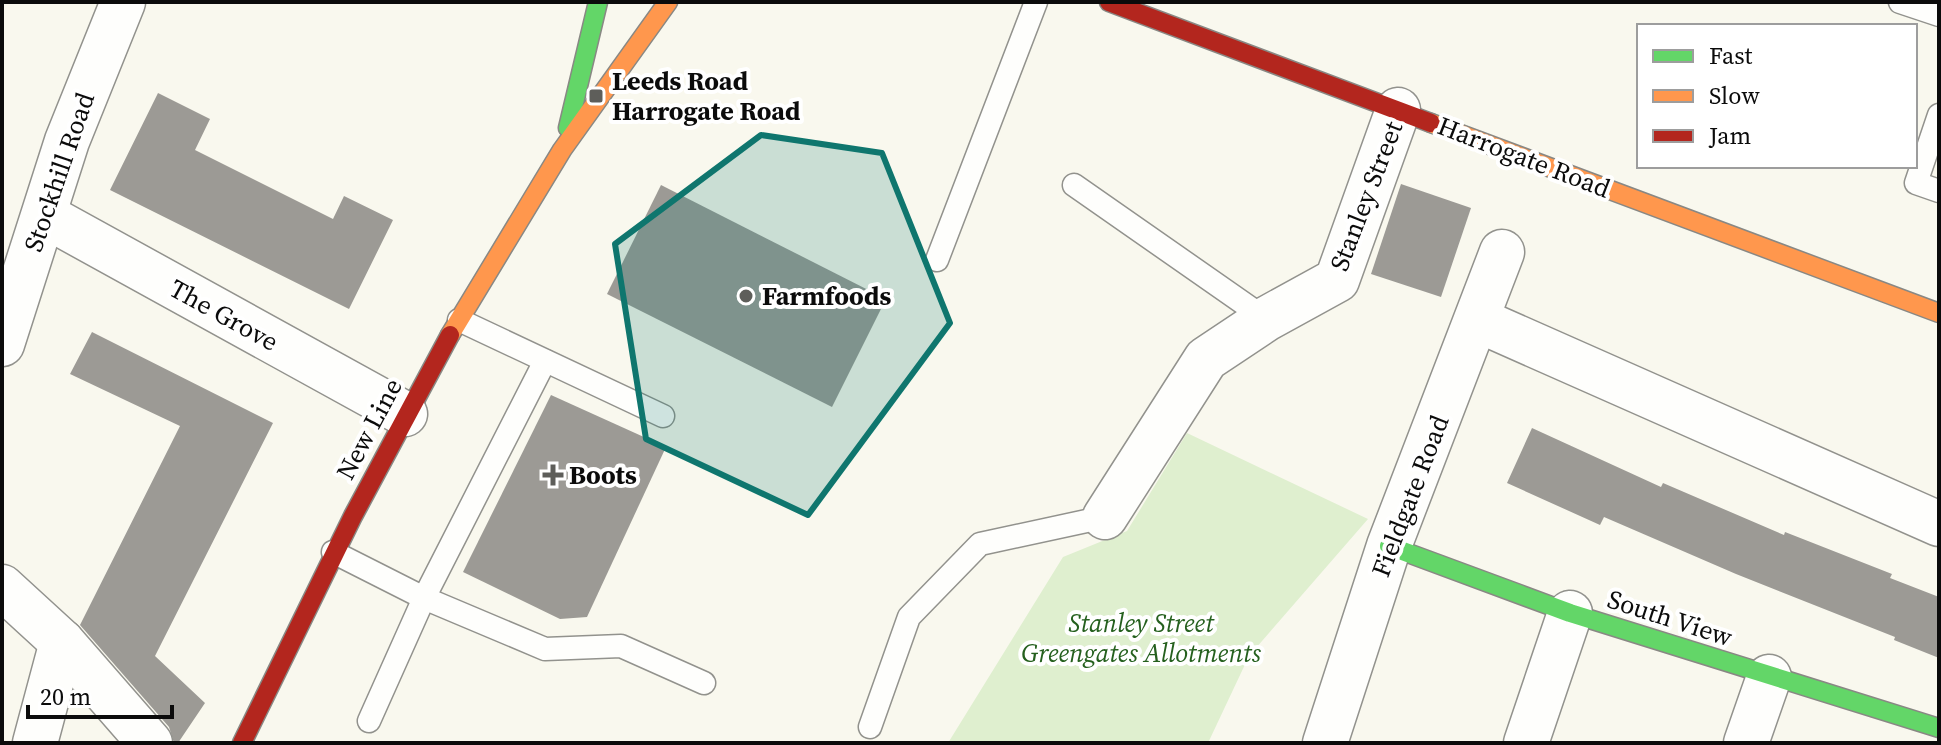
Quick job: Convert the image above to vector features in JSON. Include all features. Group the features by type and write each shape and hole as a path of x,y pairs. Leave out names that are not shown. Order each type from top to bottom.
{"main road":[{"name":"New Line","path":"562,150 598,2"},
{"name":"New Line","path":"242,743 333,552 405,414 459,320 562,150 668,2"},
{"name":"Harrogate Road","path":"1109,2 1147,8 1398,110 1939,313"},
{"name":"South View","path":"1389,546 1570,613 1939,728"}],"street":[{"name":"Stockhill Road","path":"2,344 67,141 123,2"},
{"name":"Stanley Street","path":"1105,517 1206,359 1266,319 1337,280 1398,110"},
{"name":"The Grove","path":"44,215 405,414"},
{"name":"Fieldgate Road","path":"1325,743 1389,546 1502,252"},
{"path":"1478,320 1939,524"},
{"path":"2,587 62,642 150,743"},
{"path":"1526,743 1570,613"},
{"path":"35,743 62,642"},
{"path":"1746,743 1769,677"}],"lane":[{"path":"937,260 1036,2"},
{"path":"1900,2 1939,15"},
{"path":"1939,115 1916,183 1939,191"},
{"path":"1074,185 1266,319"},
{"path":"459,320 663,416"},
{"path":"369,721 424,598 545,361"},
{"path":"870,727 909,617 980,544 1105,517"},
{"path":"333,552 424,598 545,649 621,646 704,683"}],"highlighted area":[{"path":"761,135 882,153 950,323 808,515 646,439 615,244"}],"green space":[{"name":"Stanley Street Greengates Allotments","path":"1187,433 1368,519 1249,656 1208,743 948,743 1063,557 1127,531"}],"building":[{"path":"158,93 210,119 195,150 333,219 344,196 393,220 349,309 110,190"},
{"path":"1401,184 1471,208 1441,297 1371,274"},
{"name":"Farmfoods","path":"661,185 886,299 832,407 607,294"},
{"path":"92,332 273,423 155,656 205,703 178,743 174,743 169,727 80,625 180,426 70,374"},
{"path":"551,395 666,447 587,617 560,619 463,572"},
{"path":"1532,428 1661,487 1663,483 1784,535 1785,532 1892,574 1890,578 1939,597 1939,658 1604,517 1600,525 1507,483"}],"traffic: fast":[{"path":"568,128 598,2"},
{"path":"1389,546 1570,613 1939,728"}],"traffic: slow":[{"path":"450,335 562,150 668,2"},
{"path":"1431,123 1939,313"}],"traffic: jam":[{"path":"1109,2 1431,123"},
{"path":"242,743 353,516 450,335"}],"place":[{"name":"Leeds Road Harrogate Road","path":"596,96"},
{"name":"Farmfoods","path":"746,296"},
{"name":"Boots","path":"553,475"}]}
